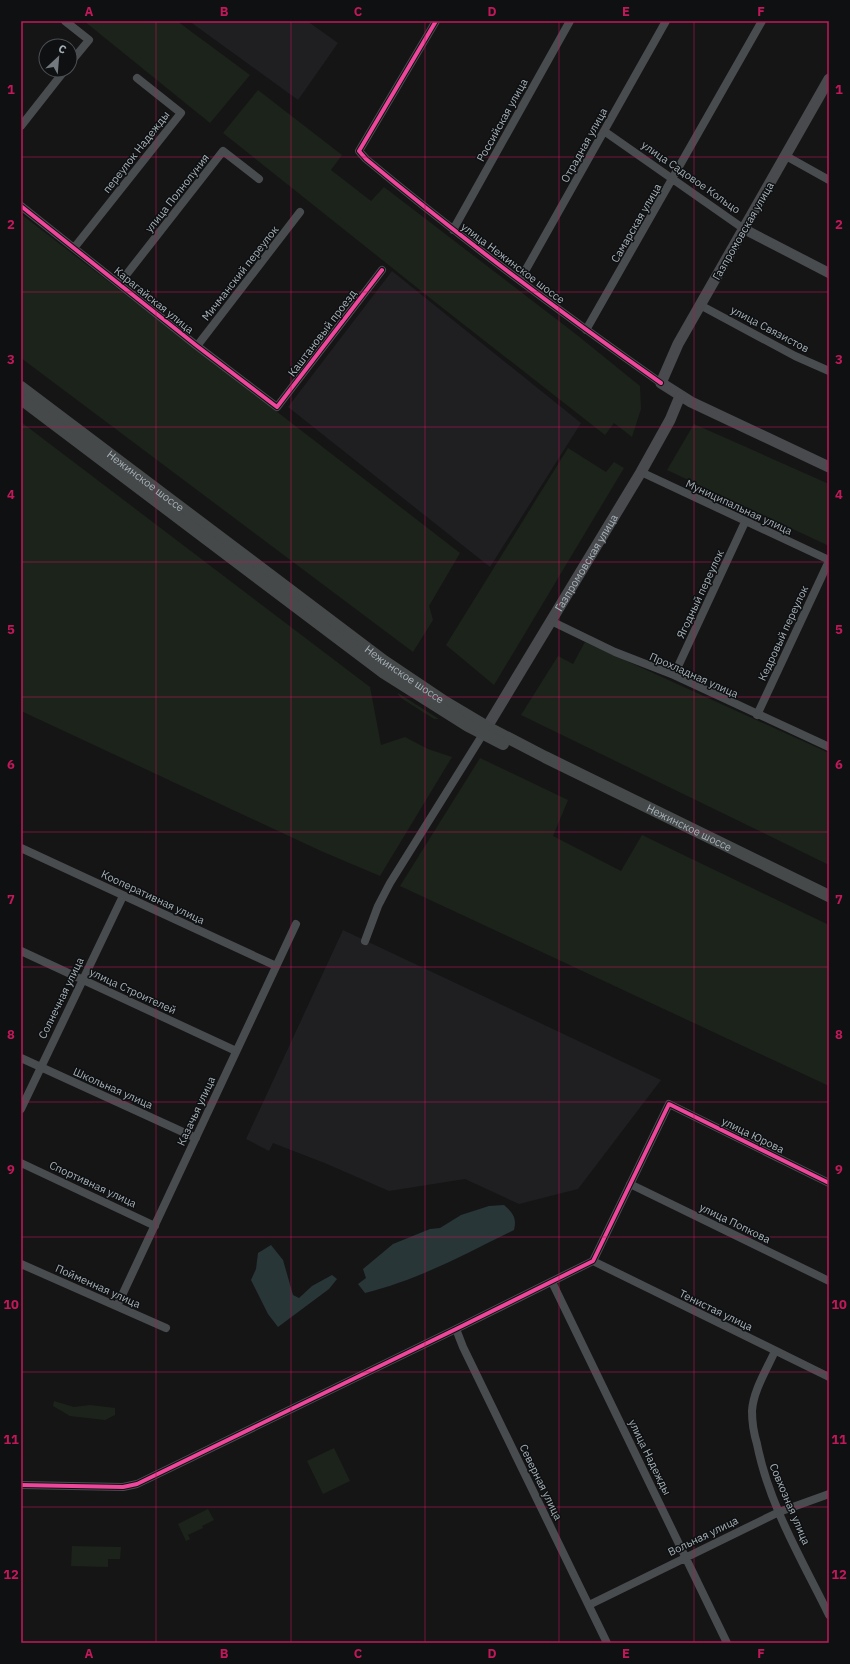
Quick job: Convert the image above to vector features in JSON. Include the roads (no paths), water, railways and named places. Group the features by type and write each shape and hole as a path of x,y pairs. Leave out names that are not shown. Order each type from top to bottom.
{"main road":[{"name":"Газпромовская улица","path":"661,383 672,356 700,305 829,79"},
{"name":"улица Нежинское шоссе","path":"661,383 680,396 829,467"},
{"name":"Нежинское шоссе","path":"21,387 384,661 485,731 545,757 829,896"},
{"name":"Газпромовская улица","path":"485,731 641,472 670,420 680,396"},
{"name":"Нежинское шоссе","path":"21,399 384,674 485,731 829,904"}],"street":[{"path":"65,21 89,40 78,53"},
{"name":"улица Нежинское шоссе","path":"436,21 359,151 366,159 453,230 586,330 661,383"},
{"name":"Российская улица","path":"453,230 570,21"},
{"name":"Отрадная улица","path":"520,280 666,21"},
{"name":"Самарская улица","path":"586,330 674,178 762,21"},
{"path":"21,126 59,78"},
{"name":"переулок Надежды","path":"74,248 181,113 138,78"},
{"name":"улица Садовое Кольцо","path":"604,131 674,178 744,229 829,273"},
{"name":"улица Полнолуния","path":"120,284 223,151 259,179"},
{"path":"786,156 829,180"},
{"name":"Карагайская улица","path":"21,206 197,346 277,407"},
{"name":"Мичманский переулок","path":"197,346 300,212"},
{"name":"Каштановый проезд","path":"277,407 382,270"},
{"name":"улица Связистов","path":"700,305 795,356 829,372"},
{"name":"Муниципальная улица","path":"641,472 829,561"},
{"name":"Ягодный переулок","path":"674,675 745,522"},
{"name":"Кедровый переулок","path":"756,715 829,561"},
{"name":"Прохладная улица","path":"551,621 632,660 674,675 756,715 829,747"},
{"path":"365,941 378,906 390,883 485,731"},
{"name":"Кооперативная улица","path":"21,848 276,966"},
{"name":"Солнечная улица","path":"21,1110 123,896"},
{"name":"Казачья улица","path":"117,1306 296,924"},
{"name":"улица Строителей","path":"21,951 236,1051"},
{"name":"Школьная улица","path":"21,1058 196,1138"},
{"name":"улица Юрова","path":"630,1184 669,1104 829,1183"},
{"name":"Спортивная улица","path":"21,1163 155,1226"},
{"path":"21,1485 123,1487 137,1484 456,1330 594,1261 630,1184"},
{"name":"улица Попкова","path":"630,1184 829,1281"},
{"name":"Тенистая улица","path":"594,1261 829,1377"},
{"name":"Пойменная улица","path":"21,1264 166,1328"},
{"name":"улица Надежды","path":"552,1282 727,1643"},
{"name":"Северная улица","path":"456,1330 607,1643"},
{"name":"Совхозная улица","path":"775,1351 758,1391 752,1411 754,1434 762,1468 779,1512 829,1615"},
{"name":"Вольная улица","path":"589,1605 686,1556 779,1512 829,1494"}]}
